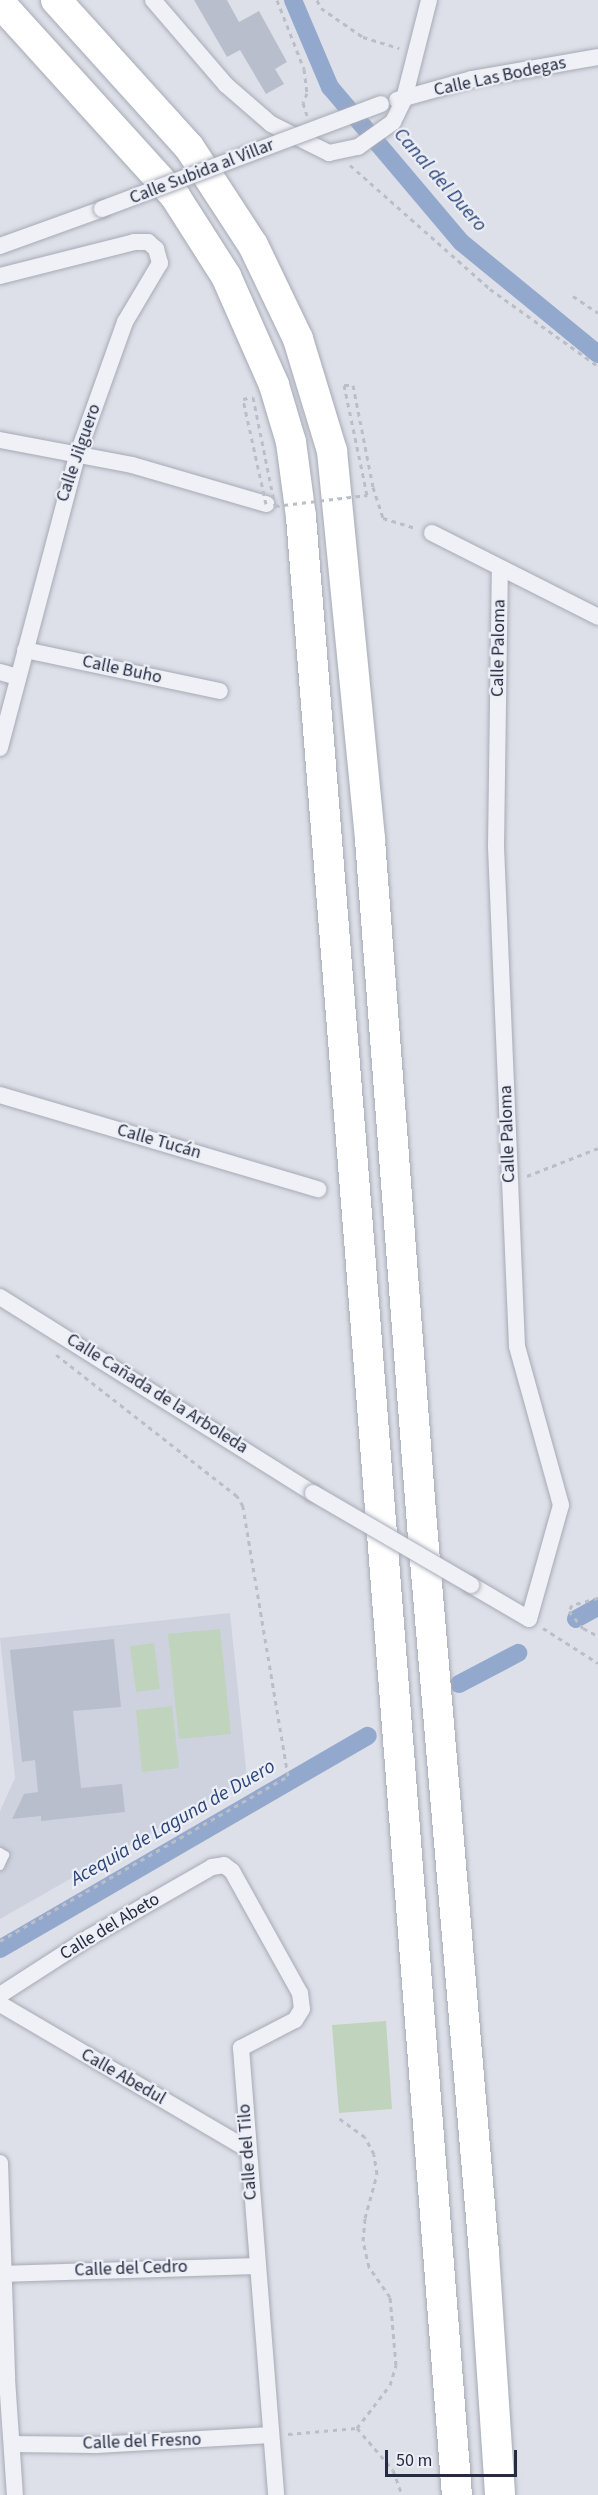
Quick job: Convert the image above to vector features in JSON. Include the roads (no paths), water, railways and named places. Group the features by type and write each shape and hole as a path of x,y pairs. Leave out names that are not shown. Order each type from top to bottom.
{"highway":[{"path":"56,0 189,147 253,245 298,339 332,451 369,828 418,1479 484,2253 500,2495"},
{"path":"0,3 175,196 226,276 274,385 291,442 301,518 360,1241 457,2495"}],"street":[{"path":"153,0 226,85 271,124 329,153 358,147 393,122 404,99 429,0"},
{"name":"Calle Las Bodegas","path":"404,99 472,79 598,57"},
{"name":"Calle Subida al Villar","path":"0,246 381,104 404,99"},
{"name":"Calle Jilguero","path":"0,276 134,242 148,242 156,249 160,263 125,322 77,456 0,748"},
{"path":"0,440 132,465 266,504"},
{"path":"432,533 500,571 598,617"},
{"name":"Calle Paloma","path":"471,1585 529,1619 561,1505 517,1346 496,846 500,571"},
{"name":"Calle Buho","path":"25,650 220,691"},
{"path":"0,672 18,677"},
{"name":"Calle Tucán","path":"0,1095 318,1189"},
{"name":"Calle Cañada de la Arboleda","path":"0,1297 313,1492 471,1585"},
{"name":"Calle del Abeto","path":"0,1995 90,1937 212,1867 224,1865"},
{"name":"Calle del Tilo","path":"224,1865 232,1871 300,1993 302,2009 295,2020 241,2048 247,2149 276,2495"},
{"name":"Calle Abedul","path":"0,2004 247,2149"},
{"path":"0,2163 2,2274 15,2495"},
{"name":"Calle del Cedro","path":"2,2274 257,2266"},
{"name":"Calle del Fresno","path":"12,2444 96,2445 271,2435"}],"lane":[{"path":"0,1852 5,1855 0,1866"}],"waterway":[{"name":"Canal del Duero","path":"293,0 330,87 461,242 598,354"},
{"name":"Acequia de Laguna de Duero","path":"576,1619 598,1607"},
{"name":"Acequia de Laguna de Duero","path":"459,1684 518,1653"},
{"name":"Acequia de Laguna de Duero","path":"0,1949 368,1736"}]}
